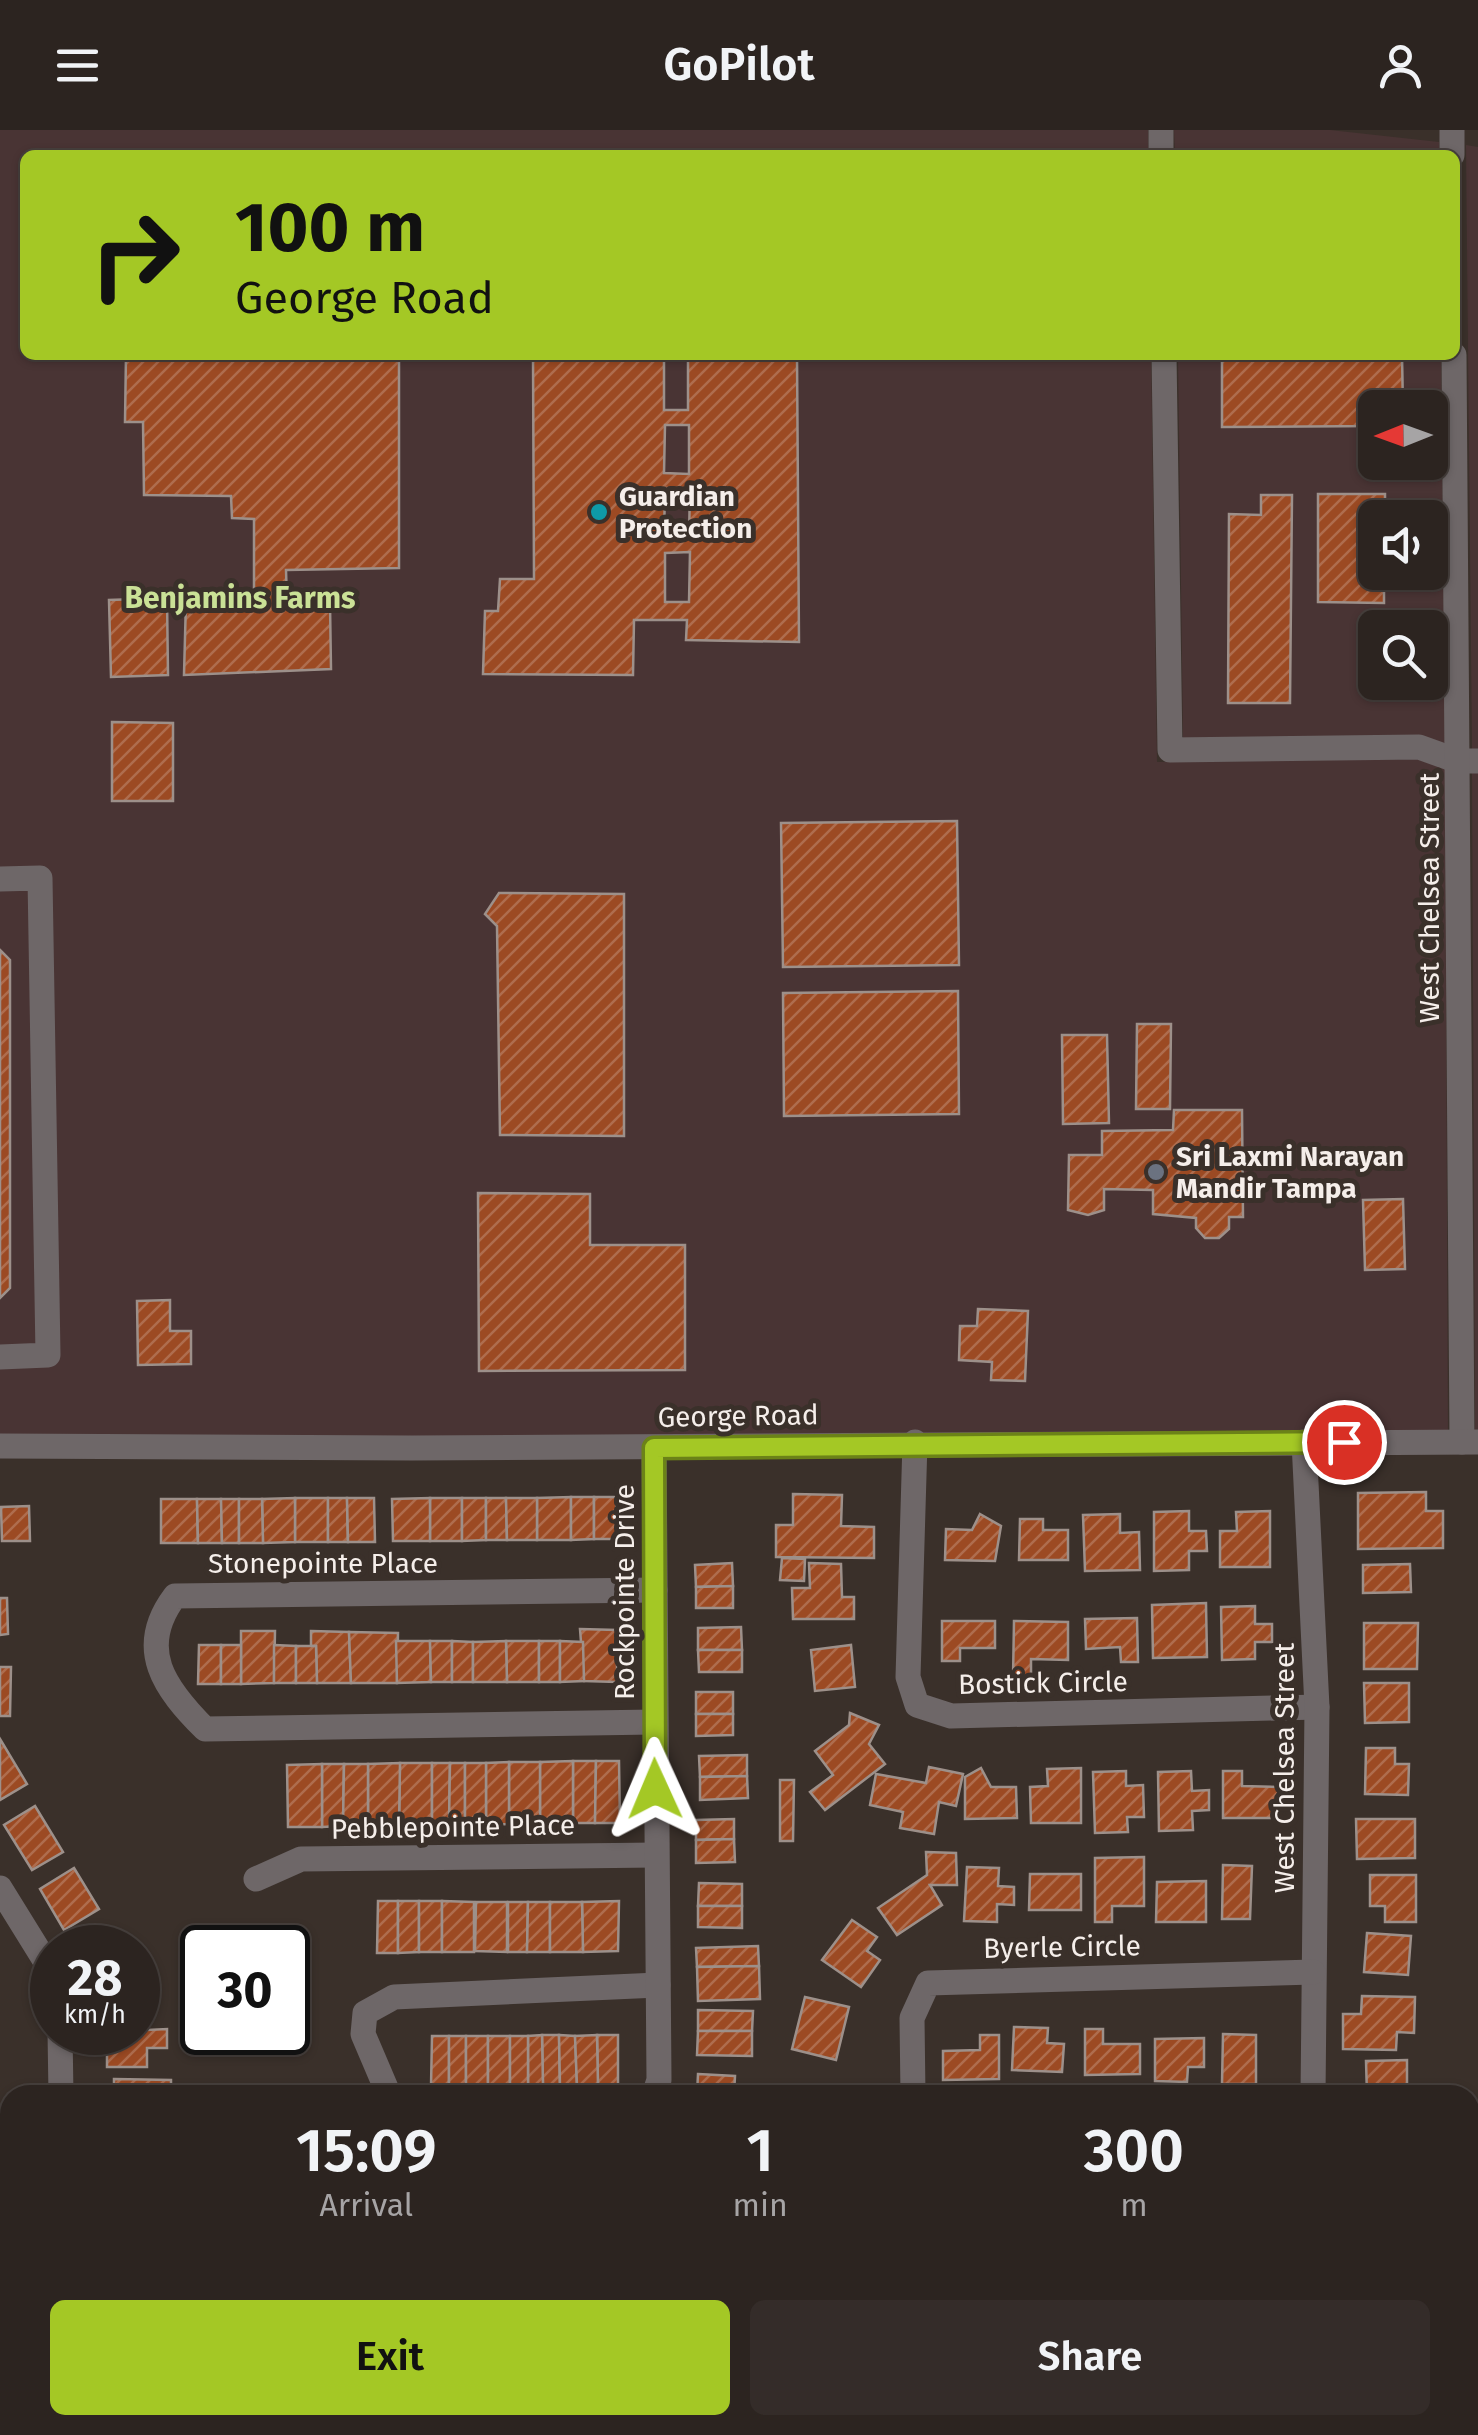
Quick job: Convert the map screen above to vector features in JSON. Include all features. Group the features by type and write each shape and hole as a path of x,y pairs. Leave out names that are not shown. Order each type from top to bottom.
{"street":[{"path":"1164,360 1170,750 1420,747 1468,761"},
{"name":"West Chelsea Street","path":"1454,360 1468,761 1470,1442"},
{"path":"0,879 40,878 48,1356 0,1357"},
{"name":"George Road","path":"0,1446 654,1448 915,1442 1470,1442"},
{"name":"Bostick Circle","path":"915,1442 908,1677 917,1705 950,1716 1317,1707"},
{"name":"West Chelsea Street","path":"1304,1442 1317,1707 1313,2085"},
{"name":"Rockpointe Drive","path":"654,1448 657,2085"},
{"name":"Stonepointe Place","path":"654,1722 205,1728 169,1693 156,1656 160,1616 175,1596 655,1590"},
{"name":"Pebblepointe Place","path":"256,1879 301,1859 656,1855"},
{"path":"0,1888 30,1936"},
{"name":"Byerle Circle","path":"913,2085 912,2018 928,1983 1313,1972"},
{"path":"385,2085 362,2034 365,2013 378,2002 394,1997 658,1986"},
{"path":"61,2055 62,2085"}],"shaded area":[{"path":"0,130 1148,130 1148,150 20,150 20,360 1151,360 1157,762 1417,759 1445,769 1448,1430 412,1437 0,1434"},
{"path":"1174,130 1330,130 1439,142 1439,150 1175,150"},
{"path":"1466,145 1478,147 1478,749 1472,749"},
{"path":"1178,360 1441,360 1441,390 1358,390 1358,480 1442,480 1442,500 1358,500 1358,590 1443,590 1444,610 1358,610 1358,700 1445,700 1445,744 1183,738"},
{"path":"1472,773 1478,773 1478,1430 1475,1430"}],"building":[{"path":"126,360 399,360 399,568 286,570 287,603 330,604 331,669 184,675 186,600 254,600 254,519 232,518 231,496 144,495 143,422 125,422"},
{"name":"Guardian Protection","path":"533,360 664,360 664,410 688,410 688,360 797,360 799,642 686,640 687,620 634,620 633,675 483,674 485,611 498,611 500,579 534,579","holes":["665,425 689,425 689,474 664,473","665,488 690,488 689,537 664,537","690,552 689,602 665,602 665,553"]},
{"path":"1222,360 1402,360 1403,390 1358,390 1358,426 1222,427"},
{"path":"1318,494 1385,494 1385,500 1358,500 1358,590 1384,590 1384,603 1318,602"},
{"path":"1261,495 1292,495 1290,703 1228,703 1229,514 1261,515"},
{"path":"167,598 168,675 111,677 109,600"},
{"path":"112,722 173,723 173,801 112,801"},
{"path":"957,821 959,965 783,967 781,823"},
{"path":"499,893 624,894 624,1136 500,1135 497,926 485,914"},
{"path":"0,950 10,960 10,1288 0,1298"},
{"path":"958,991 959,1114 784,1116 783,993"},
{"path":"1137,1024 1171,1024 1170,1109 1136,1109"},
{"path":"1062,1035 1107,1035 1109,1123 1063,1124"},
{"name":"Sri Laxmi Narayan Mandir Tampa","path":"1174,1110 1242,1110 1243,1217 1229,1217 1229,1229 1219,1238 1205,1238 1196,1228 1196,1218 1153,1214 1153,1190 1104,1189 1104,1210 1088,1215 1068,1210 1069,1155 1102,1155 1102,1131 1173,1130"},
{"path":"478,1193 590,1194 590,1245 685,1245 685,1370 479,1371"},
{"path":"1403,1199 1405,1269 1365,1270 1363,1200"},
{"path":"170,1300 170,1331 191,1331 191,1364 138,1365 137,1301"},
{"path":"978,1309 1028,1311 1025,1381 991,1380 992,1362 959,1360 960,1326 977,1326"},
{"path":"1426,1492 1426,1511 1443,1511 1443,1548 1358,1549 1358,1493"},
{"path":"793,1494 842,1495 841,1526 874,1527 874,1558 776,1557 776,1525 793,1525"},
{"path":"571,1497 571,1540 537,1540 537,1498"},
{"path":"571,1497 594,1497 594,1539 571,1540"},
{"path":"594,1497 616,1497 617,1539 594,1539"},
{"path":"295,1498 328,1498 328,1542 295,1542"},
{"path":"295,1498 295,1542 263,1543 262,1499"},
{"path":"328,1498 347,1498 348,1542 328,1542"},
{"path":"347,1498 374,1498 375,1542 348,1542"},
{"path":"430,1498 462,1498 462,1541 430,1541"},
{"path":"430,1498 430,1541 393,1541 392,1499"},
{"path":"462,1498 486,1498 486,1540 462,1541"},
{"path":"486,1498 506,1498 507,1540 486,1540"},
{"path":"506,1498 537,1498 537,1540 507,1540"},
{"path":"161,1499 197,1499 198,1543 161,1543"},
{"path":"197,1499 221,1499 222,1543 198,1543"},
{"path":"221,1499 239,1499 239,1543 222,1543"},
{"path":"239,1499 262,1499 263,1543 239,1543"},
{"path":"29,1506 30,1541 2,1541 1,1507"},
{"path":"1189,1511 1189,1531 1206,1531 1207,1551 1189,1551 1189,1570 1154,1571 1154,1512"},
{"path":"1270,1511 1270,1567 1220,1567 1220,1531 1237,1531 1236,1512"},
{"path":"980,1514 1001,1526 995,1561 945,1560 946,1529 972,1530"},
{"path":"1120,1514 1120,1533 1139,1532 1140,1570 1085,1571 1083,1515"},
{"path":"1020,1519 1043,1519 1043,1530 1068,1530 1068,1560 1019,1560"},
{"path":"782,1558 805,1559 804,1581 780,1580"},
{"path":"732,1563 733,1586 696,1587 695,1565"},
{"path":"809,1563 841,1564 842,1597 854,1597 854,1619 793,1619 792,1588 810,1588"},
{"path":"1410,1564 1411,1592 1363,1593 1363,1565"},
{"path":"733,1586 733,1608 696,1608 696,1587"},
{"path":"0,1598 7,1598 8,1634 0,1635"},
{"path":"1206,1603 1207,1657 1153,1658 1152,1605"},
{"path":"1255,1606 1255,1624 1272,1624 1272,1642 1255,1642 1255,1659 1222,1660 1221,1607"},
{"path":"1137,1618 1138,1662 1121,1662 1120,1647 1086,1649 1085,1619"},
{"path":"942,1621 995,1621 995,1648 960,1648 960,1661 942,1661"},
{"path":"1014,1621 1068,1622 1068,1660 1031,1659 1031,1679 1013,1678"},
{"path":"1364,1623 1418,1623 1417,1669 1364,1669"},
{"path":"741,1627 742,1650 698,1650 698,1628"},
{"path":"580,1629 617,1630 617,1682 584,1681"},
{"path":"241,1631 275,1631 274,1683 241,1684"},
{"path":"311,1631 349,1632 351,1683 317,1683 316,1646 311,1646"},
{"path":"349,1632 398,1633 397,1683 351,1683"},
{"path":"396,1641 430,1641 431,1682 397,1683"},
{"path":"430,1641 452,1641 452,1682 431,1682"},
{"path":"452,1641 473,1642 473,1682 452,1682"},
{"path":"506,1641 539,1641 539,1682 507,1682"},
{"path":"506,1641 507,1682 473,1682 473,1642"},
{"path":"539,1641 560,1641 560,1682 539,1682"},
{"path":"560,1641 583,1642 584,1681 560,1682"},
{"path":"199,1645 221,1645 221,1684 198,1684"},
{"path":"221,1645 241,1645 241,1684 221,1684"},
{"path":"274,1645 296,1646 296,1683 274,1683"},
{"path":"851,1645 855,1687 815,1691 811,1650"},
{"path":"296,1646 316,1646 317,1683 296,1683"},
{"path":"698,1650 742,1650 742,1672 699,1672"},
{"path":"0,1667 11,1667 10,1716 0,1716"},
{"path":"1364,1683 1409,1683 1409,1722 1365,1723"},
{"path":"696,1692 733,1692 733,1714 696,1714"},
{"path":"850,1713 879,1725 869,1744 885,1764 825,1810 810,1792 833,1775 815,1751 849,1725"},
{"path":"696,1714 733,1714 733,1735 696,1736"},
{"path":"0,1739 27,1784 0,1800"},
{"path":"1366,1748 1395,1748 1395,1764 1409,1764 1408,1795 1365,1794"},
{"path":"747,1755 747,1776 700,1777 699,1756"},
{"path":"573,1761 596,1761 595,1823 573,1823"},
{"path":"573,1761 573,1823 540,1824 540,1762"},
{"path":"596,1761 619,1761 620,1823 595,1823"},
{"path":"509,1762 540,1762 540,1824 509,1824"},
{"path":"509,1762 509,1824 486,1825 486,1763"},
{"path":"400,1763 432,1763 432,1825 399,1825"},
{"path":"400,1763 399,1825 368,1826 368,1764"},
{"path":"432,1763 450,1763 449,1825 432,1825"},
{"path":"450,1763 465,1763 465,1825 449,1825"},
{"path":"465,1763 486,1763 486,1825 465,1825"},
{"path":"322,1764 344,1764 343,1826 322,1827"},
{"path":"322,1764 322,1827 288,1827 287,1765"},
{"path":"344,1764 368,1764 368,1826 343,1826"},
{"path":"929,1767 963,1774 956,1806 939,1802 934,1834 900,1828 903,1812 870,1805 876,1774 926,1783"},
{"path":"981,1768 991,1787 1016,1787 1017,1818 965,1819 965,1777"},
{"path":"1081,1768 1081,1823 1031,1823 1030,1787 1048,1786 1047,1769"},
{"path":"1126,1771 1126,1786 1143,1785 1144,1817 1127,1817 1128,1832 1095,1833 1093,1772"},
{"path":"1191,1771 1192,1791 1209,1790 1209,1810 1192,1811 1193,1830 1159,1831 1158,1772"},
{"path":"1223,1771 1242,1771 1242,1786 1279,1787 1278,1818 1223,1818"},
{"path":"747,1776 748,1798 700,1800 700,1777"},
{"path":"780,1780 794,1780 793,1841 780,1841"},
{"path":"35,1806 63,1852 32,1870 4,1825"},
{"path":"734,1819 734,1839 696,1840 696,1820"},
{"path":"1356,1819 1415,1819 1415,1858 1357,1859"},
{"path":"734,1839 735,1862 696,1863 696,1840"},
{"path":"926,1852 956,1853 957,1885 930,1885 942,1905 897,1935 878,1908 927,1875"},
{"path":"1144,1857 1144,1906 1112,1906 1112,1922 1095,1922 1095,1858"},
{"path":"1223,1865 1252,1866 1250,1919 1222,1919"},
{"path":"967,1867 999,1868 998,1886 1014,1887 1014,1905 997,1904 997,1922 964,1921"},
{"path":"74,1868 99,1909 72,1925 61,1925 40,1889"},
{"path":"1030,1874 1081,1874 1081,1910 1029,1910"},
{"path":"1370,1875 1416,1875 1416,1922 1385,1922 1385,1906 1370,1906"},
{"path":"1206,1881 1206,1922 1156,1922 1157,1882"},
{"path":"699,1883 742,1884 742,1906 698,1906"},
{"path":"378,1901 398,1901 398,1953 377,1953"},
{"path":"398,1901 419,1901 419,1952 398,1953"},
{"path":"419,1901 442,1901 442,1952 419,1952"},
{"path":"442,1901 474,1902 474,1952 442,1952"},
{"path":"619,1901 618,1951 583,1952 582,1902"},
{"path":"476,1902 507,1902 507,1952 475,1951"},
{"path":"508,1902 528,1902 527,1952 508,1952"},
{"path":"528,1902 550,1902 550,1952 527,1952"},
{"path":"550,1902 582,1902 583,1952 550,1952"},
{"path":"698,1906 742,1906 742,1928 698,1927"},
{"path":"852,1920 877,1937 867,1951 880,1960 861,1987 822,1960"},
{"path":"1367,1933 1411,1936 1408,1975 1364,1972"},
{"path":"758,1946 759,1966 697,1967 696,1948"},
{"path":"759,1966 760,1999 698,2001 697,1967"},
{"path":"1362,1996 1415,1997 1414,2033 1397,2032 1396,2050 1343,2049 1343,2014 1361,2014"},
{"path":"805,1997 849,2007 836,2060 792,2049"},
{"path":"698,2010 753,2011 752,2031 698,2031"},
{"path":"1014,2027 1048,2028 1047,2043 1064,2044 1062,2072 1012,2070"},
{"path":"160,2029 167,2029 167,2048 160,2048"},
{"path":"1085,2029 1103,2029 1103,2044 1140,2044 1140,2074 1085,2075"},
{"path":"698,2031 752,2031 752,2056 697,2055"},
{"path":"1223,2034 1256,2035 1256,2084 1222,2084"},
{"path":"542,2035 559,2035 560,2085 543,2085"},
{"path":"542,2035 543,2085 528,2085 528,2036"},
{"path":"559,2035 575,2036 577,2085 560,2085"},
{"path":"597,2035 618,2035 618,2085 598,2085"},
{"path":"597,2035 598,2085 577,2085 575,2036"},
{"path":"980,2035 999,2035 999,2079 943,2080 943,2051 980,2050"},
{"path":"432,2036 449,2036 449,2085 431,2085"},
{"path":"449,2036 466,2036 466,2085 449,2085"},
{"path":"466,2036 488,2036 488,2085 466,2085"},
{"path":"488,2036 510,2036 510,2085 488,2085"},
{"path":"510,2036 528,2036 528,2085 510,2085"},
{"path":"1204,2038 1204,2067 1188,2067 1187,2082 1155,2081 1155,2039"},
{"path":"107,2055 147,2055 147,2067 107,2067"},
{"path":"1407,2060 1407,2085 1367,2085 1366,2061"},
{"path":"698,2074 735,2076 735,2085 697,2085"},
{"path":"114,2079 171,2080 171,2085 114,2085"}],"place":[{"name":"Guardian Protection","path":"599,512"},
{"name":"Sri Laxmi Narayan Mandir Tampa","path":"1156,1172"}],"district":[{"name":"Benjamins Farms","path":"240,598"}],"route":[{"path":"655,1789 654,1448 915,1442 1344,1442"}]}
